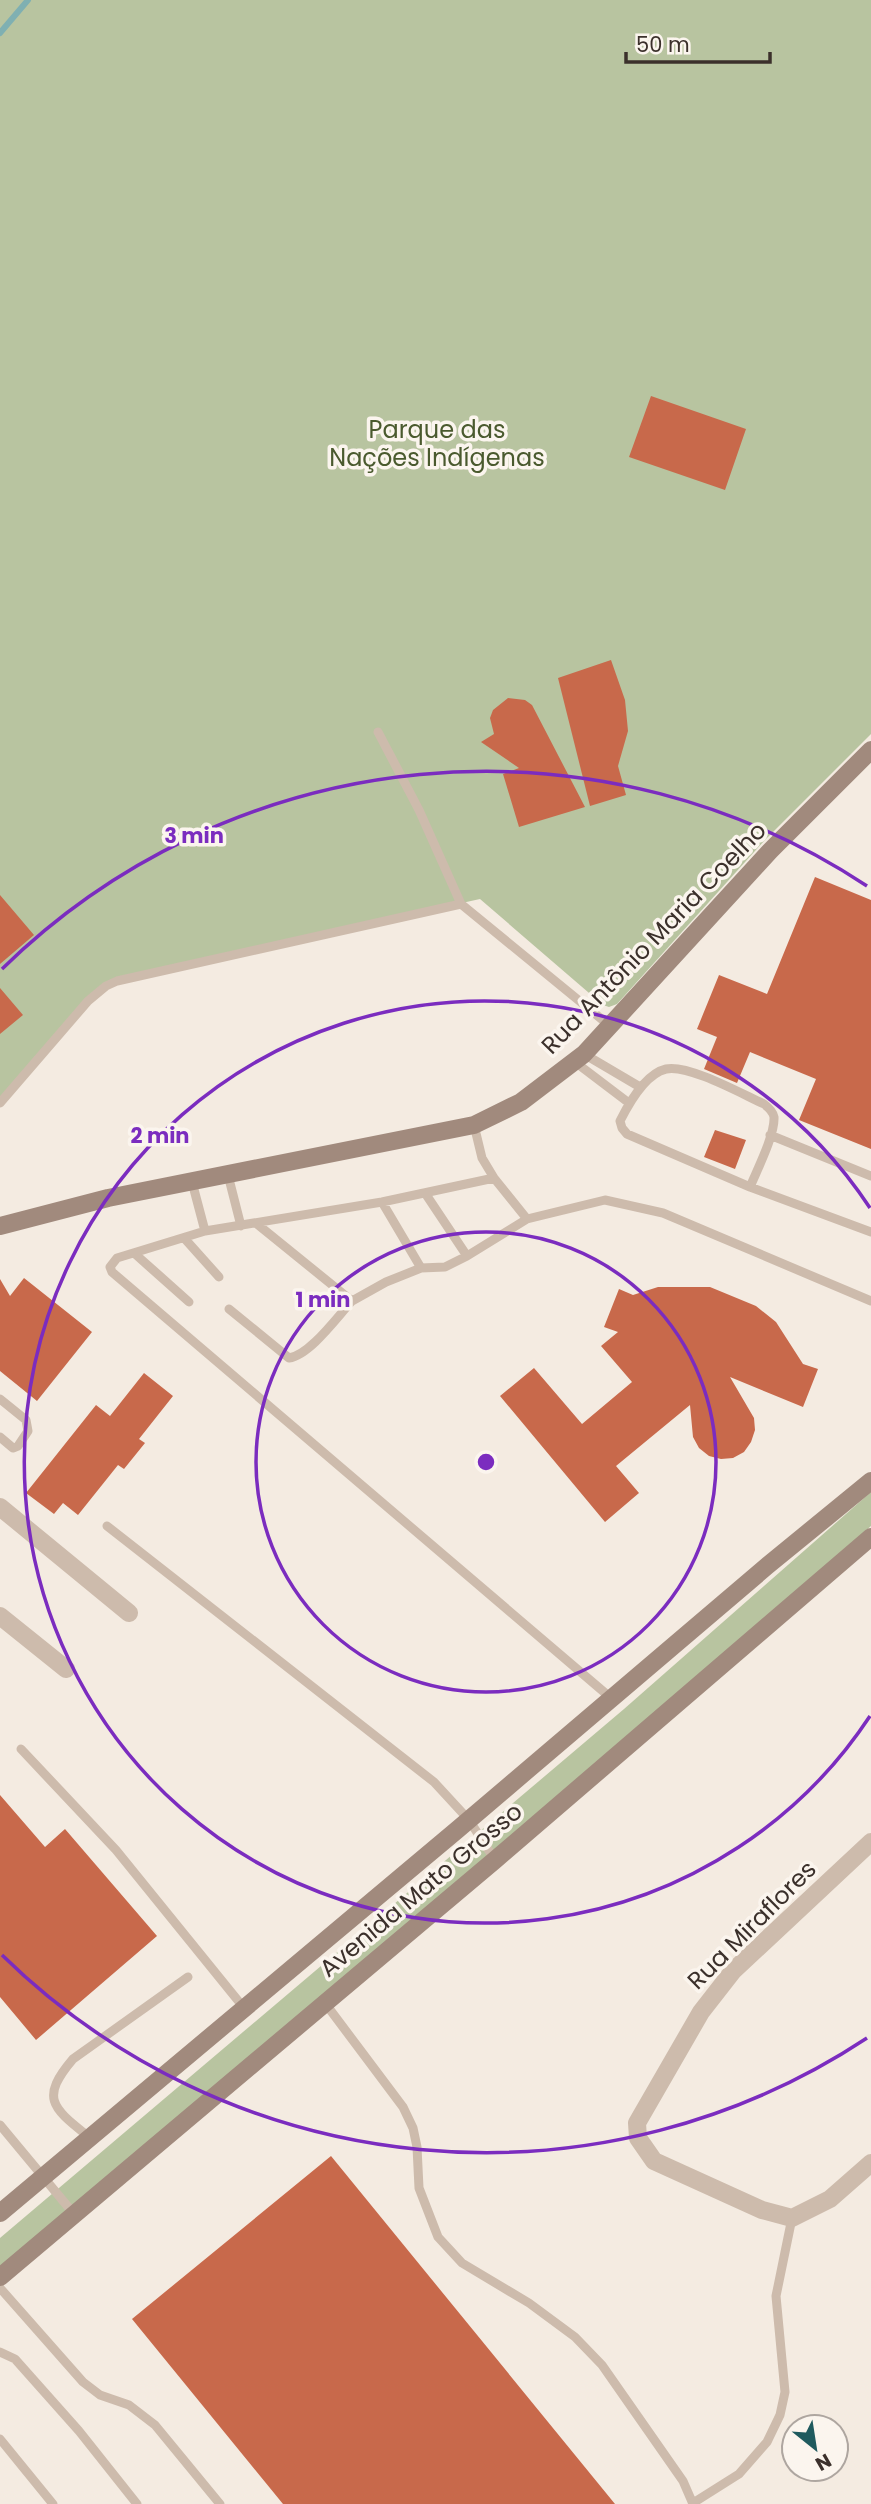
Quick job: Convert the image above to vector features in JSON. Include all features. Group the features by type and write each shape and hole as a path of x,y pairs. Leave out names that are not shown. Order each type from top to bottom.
{"main road":[{"name":"Rua Antônio Maria Coelho","path":"0,1226 108,1198 474,1125 521,1101 580,1058 770,850 871,750"},
{"name":"Avenida Mato Grosso","path":"0,2213 871,1481"},
{"name":"Avenida Mato Grosso","path":"0,2277 495,1860 871,1537"}],"street":[{"path":"0,1507 129,1613"},
{"path":"0,1616 66,1669"},
{"name":"Rua Miraflores","path":"792,2218 762,2210 654,2161 638,2138 638,2123 701,2012 733,1971 871,1842"},
{"path":"792,2218 830,2199 871,2163"}],"lane":[{"path":"378,732 419,810 461,904 610,1026"},
{"path":"0,1104 88,1000 117,981 461,904"},
{"path":"580,1058 640,1087"},
{"path":"580,1058 629,1103"},
{"path":"750,1187 770,1135 774,1117 772,1110 684,1069 664,1069 640,1087 620,1121 627,1134 750,1187 871,1232"},
{"path":"474,1125 482,1158 494,1178 527,1219"},
{"path":"770,1135 871,1176"},
{"path":"228,1175 241,1226"},
{"path":"494,1178 382,1202 205,1231 117,1258 111,1263 111,1272 611,1698"},
{"path":"192,1182 205,1231"},
{"path":"425,1193 467,1256"},
{"path":"229,1309 289,1358 296,1357 312,1345 352,1301 386,1282 421,1268 444,1267 527,1219 605,1200 663,1213 871,1301"},
{"path":"382,1202 421,1268"},
{"path":"257,1224 352,1301"},
{"path":"185,1239 219,1277"},
{"path":"134,1253 189,1302"},
{"path":"0,1399 26,1420 28,1431 18,1446 13,1448 0,1437"},
{"path":"107,1526 434,1782 470,1820 495,1860"},
{"path":"21,1749 117,1850 244,2008"},
{"path":"89,2137 64,2117 55,2104 52,2089 58,2076 73,2059 188,1977"},
{"path":"325,2003 403,2107 413,2128 417,2147 419,2188 438,2237 462,2263 529,2303 575,2337 602,2365 683,2481 693,2504 739,2474 767,2442 780,2416 786,2392 776,2296 792,2218"},
{"path":"0,2125 74,2214"},
{"path":"0,2288 83,2382 100,2395 129,2405 155,2425 220,2504"},
{"path":"1,2350 15,2358 79,2431 137,2504"},
{"path":"0,2439 52,2504"}],"green space":[{"name":"Parque das Nações Indígenas","path":"0,0 871,0 871,734 764,841 617,1004 609,1007 603,1005 480,899 117,979 106,984 0,1100"},
{"path":"871,1492 871,1526 486,1862 0,2273 0,2238 624,1709"}],"building":[{"path":"651,396 746,429 725,490 629,457"},
{"path":"611,660 625,700 628,731 618,766 626,795 590,806 558,678"},
{"path":"508,698 525,700 532,705 585,807 519,827 503,774 519,768 481,742 494,734 490,718 493,710"},
{"path":"815,877 871,900 871,1149 799,1120 816,1079 750,1052 737,1083 704,1069 717,1037 697,1029 719,975 767,994"},
{"path":"0,895 34,935 0,964"},
{"path":"0,988 23,1015 0,1034"},
{"path":"715,1130 746,1140 735,1169 704,1157"},
{"path":"24,1278 92,1332 37,1401 0,1371 0,1279 10,1296"},
{"path":"658,1287 710,1287 756,1306 776,1322 803,1364 818,1369 803,1407 730,1377 754,1418 755,1430 744,1452 733,1458 709,1456 699,1448 693,1437 690,1405 616,1466 639,1493 605,1522 500,1396 534,1368 582,1424 632,1382 601,1346 618,1332 604,1327 619,1289 633,1295"},
{"path":"144,1373 173,1396 139,1439 145,1443 124,1469 118,1465 78,1515 63,1503 54,1514 26,1493 96,1405 110,1416"},
{"path":"0,1795 45,1847 65,1829 157,1936 36,2040 0,1997"},
{"path":"331,2156 615,2504 283,2504 132,2319"}],"waterway":[{"path":"0,33 28,0"}]}
